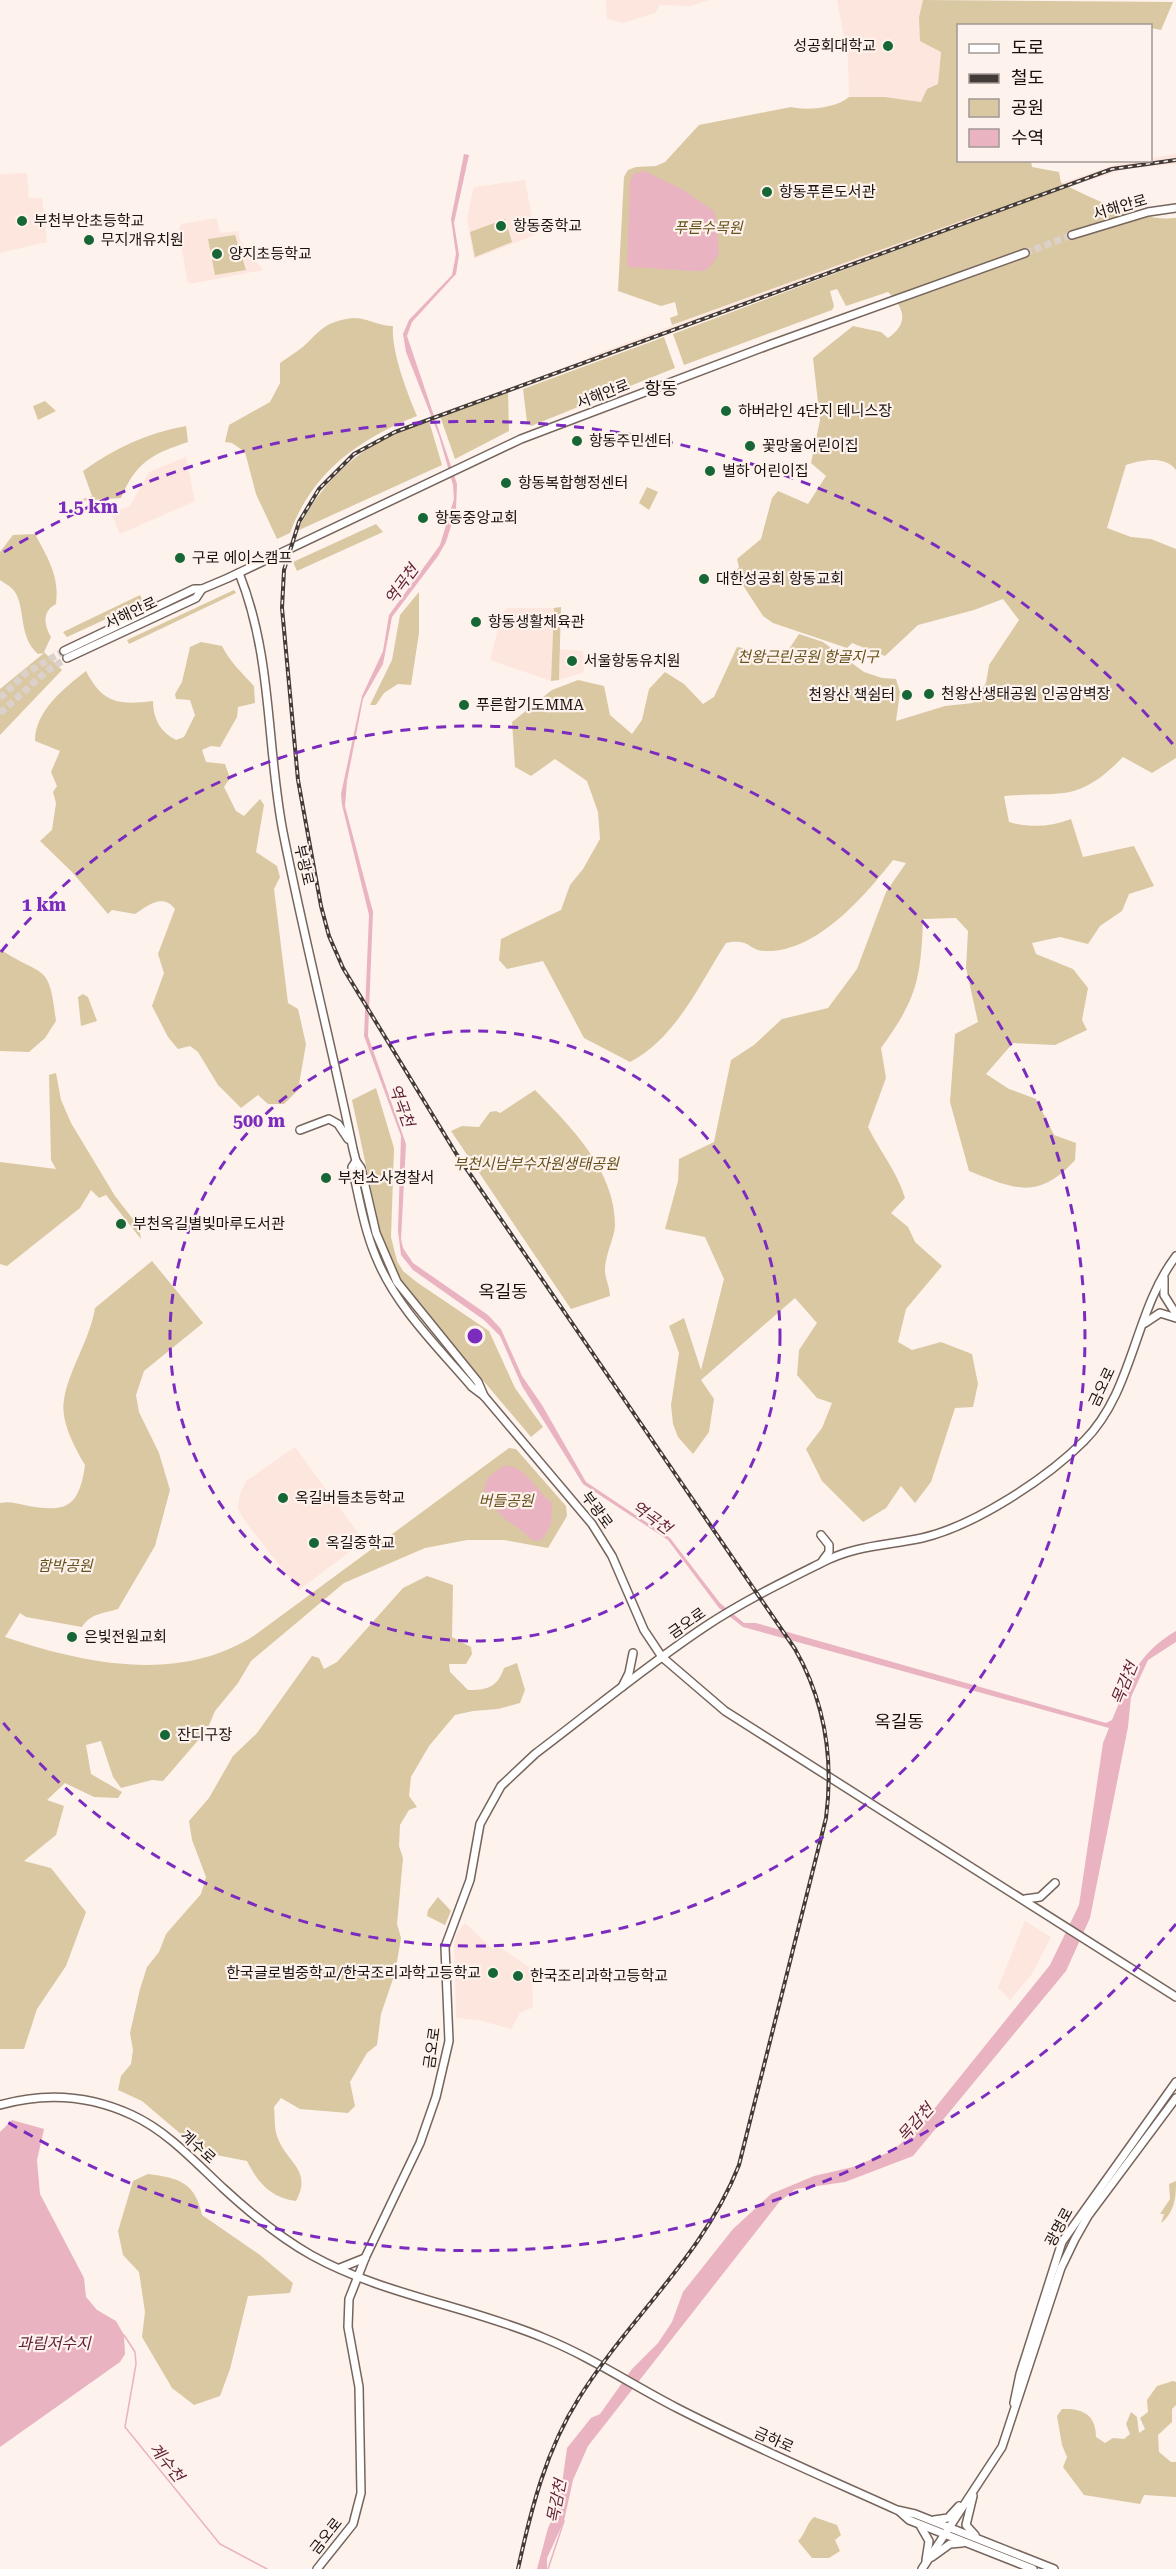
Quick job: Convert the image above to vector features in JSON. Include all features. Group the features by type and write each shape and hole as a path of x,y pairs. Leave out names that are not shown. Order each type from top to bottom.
{"main road":[{"name":"서해안로","path":"1072,235 1148,212 1176,208"},
{"name":"서해안로","path":"66,654 196,597 202,589 521,440 772,344 1025,253"},
{"name":"부광로","path":"238,573 259,634 283,832 353,1149 356,1161 361,1168 381,1247 397,1282 478,1382 484,1396 592,1524 612,1556 644,1630 662,1657 725,1711 1058,1920 1176,1997"},
{"path":"300,1130 321,1120 332,1120 343,1130 353,1149"},
{"name":"금오로","path":"317,2569 353,2524 361,2493 359,2387 347,2318 349,2299 365,2258 420,2143 442,2074 450,2032 445,1947 470,1880 480,1824 495,1794 514,1772 662,1657 721,1616 822,1563 859,1547 921,1538 969,1521 1005,1500 1059,1462 1084,1442 1102,1419 1119,1386 1164,1274 1176,1256"},
{"path":"1164,1274 1164,1295 1176,1316"},
{"path":"1141,1327 1156,1314 1176,1316"},
{"path":"820,1535 828,1541 830,1548 822,1563"},
{"path":"621,1689 629,1673 633,1653"},
{"path":"1023,1898 1032,1900 1040,1897 1055,1883"},
{"name":"광명로","path":"1014,2408 1020,2374 1062,2242 1176,2082"},
{"name":"계수로","path":"0,2105 54,2096 84,2098 135,2116 162,2133 224,2189 283,2237 310,2254 357,2276"},
{"name":"광명로","path":"924,2566 1002,2447 1061,2268 1075,2239 1088,2216 1176,2098"},
{"path":"338,2268 365,2258"},
{"name":"금하로","path":"357,2276 540,2336 580,2353 728,2434 897,2510 917,2523 1033,2569"},
{"path":"930,2519 948,2518 974,2491"},
{"path":"974,2491 966,2525 982,2540"},
{"name":"금하로","path":"897,2510 930,2519 1054,2569"},
{"path":"917,2523 929,2536 924,2566"},
{"path":"924,2566 950,2544 969,2544"}],"shaded area":[{"path":"606,0 709,0 691,6 660,5 655,13 623,23 607,19"},
{"name":"성공회대학교","path":"837,0 923,0 919,17 941,51 938,85 921,102 885,97 849,97 848,58"},
{"path":"1176,154 1176,164 1125,169 1068,187 1061,183 1114,165 1152,162 1152,158"},
{"name":"부천부안초등학교","path":"27,173 29,198 42,198 47,242 0,253 0,174"},
{"name":"항동중학교","path":"525,180 535,235 474,259 467,218 473,190 475,187"},
{"path":"982,212 985,217 590,363 588,357"},
{"name":"양지초등학교","path":"217,218 220,233 238,231 240,240 263,270 190,284 187,280 179,230 181,224"},
{"path":"186,457 195,501 120,534 111,513 130,506 149,472"},
{"path":"507,608 554,608 551,681 490,660 502,613"},
{"name":"서울항동유치원","path":"560,649 583,651 584,672 559,680"},
{"path":"295,1447 364,1541 299,1590 244,1520 238,1508 240,1494 246,1481"},
{"path":"1025,1921 1051,1937 1032,1974 1010,2000 998,1988"},
{"name":"한국글로벌중학교/한국조리과학고등학교","path":"465,1923 494,1950 498,1946 532,1969 533,2007 520,2013 511,2029 478,2020 456,2018 454,1944 456,1934"}],"green space":[{"path":"923,0 1173,2 1161,30 1152,28 1152,24 957,24 957,162 1031,162 1032,167 1059,172 1061,183 1117,208 1147,216 1176,218 1176,470 1166,462 1152,460 1126,465 1107,528 1131,537 1151,539 1176,549 1176,758 1152,773 1123,757 1107,772 1080,789 1055,794 1004,796 1009,822 1040,826 1071,819 1083,857 1134,846 1154,886 1129,894 1122,911 1100,926 1088,944 1060,937 1032,943 1036,954 1073,969 1088,988 1082,1020 1087,1030 1055,1045 1013,1043 986,1074 1009,1089 1036,1099 1054,1135 1076,1143 1075,1160 1049,1182 1024,1188 969,1171 950,1102 955,1034 978,1022 966,968 968,931 956,918 923,919 921,957 915,987 910,1001 881,1048 886,1078 868,1127 898,1179 905,1198 891,1213 908,1227 915,1242 942,1266 906,1309 898,1342 912,1350 941,1342 972,1354 978,1384 973,1407 955,1408 931,1482 915,1503 901,1486 886,1508 863,1522 822,1481 806,1449 822,1428 832,1403 817,1398 797,1375 799,1350 817,1323 795,1298 701,1380 714,1399 709,1432 693,1454 678,1437 673,1424 671,1405 679,1353 669,1326 684,1318 701,1370 724,1279 705,1237 665,1229 678,1181 679,1159 714,1142 731,1060 754,1045 782,1019 828,1008 857,969 886,892 906,863 893,860 853,906 820,933 802,943 784,949 765,951 755,949 745,943 726,943 696,993 673,1025 646,1052 630,1062 584,1038 543,961 507,969 499,960 501,939 561,910 570,885 583,869 600,839 598,812 587,781 555,759 531,776 515,767 512,722 552,690 578,680 604,686 610,715 632,734 642,720 649,689 665,672 684,684 703,704 714,697 737,647 785,655 799,634 823,642 864,672 882,678 896,679 900,692 896,721 945,706 973,703 986,683 989,665 1019,620 1003,599 974,610 918,625 885,656 852,643 847,648 773,623 763,616 735,573 739,567 737,559 761,539 772,498 778,491 808,504 826,476 811,463 820,420 813,358 853,326 881,332 888,338 895,332 902,321 901,310 888,292 846,306 837,289 830,291 834,306 832,310 684,365 673,334 985,217 983,213 672,325 670,318 678,315 675,302 661,306 618,291 624,177 628,170 636,167 656,166 665,162 699,125 791,107 822,108 837,104 849,97 885,97 921,102 927,89 938,84 941,52 920,41 919,17"},
{"path":"505,219 512,242 475,257 470,232"},
{"path":"235,235 246,270 215,275 208,239"},
{"path":"353,318 393,326 397,359 417,416 376,435 340,460 311,492 299,511 290,533 277,539 256,494 245,452 232,443 225,442 229,425 270,402 280,383 280,363 320,330 336,322"},
{"path":"664,337 675,368 531,426 527,422 523,389"},
{"path":"508,392 509,431 455,459 440,416"},
{"path":"45,401 56,411 38,420 33,406"},
{"path":"429,421 442,465 297,531 321,493 351,461 387,437"},
{"path":"186,426 188,442 164,451 147,461 133,476 121,498 78,501 92,496 83,471 132,442"},
{"path":"647,487 658,492 649,510 639,503"},
{"path":"376,524 383,532 297,571 293,562"},
{"path":"35,534 51,567 57,594 56,604 46,614 47,628 51,637 44,652 62,670 0,735 0,689 44,653 38,654 32,647 25,631 15,592 0,580 0,552 13,535"},
{"path":"234,590 236,593 129,644 127,640"},
{"path":"419,592 419,633 411,685 398,684 384,693 376,705 370,705 392,660 400,615"},
{"path":"140,595 143,602 67,637 63,632"},
{"path":"561,607 559,680 551,681 554,608"},
{"path":"201,642 222,646 232,662 254,686 255,703 238,707 237,717 220,747 211,746 202,750 206,762 225,764 230,778 224,787 236,811 244,816 260,799 264,805 256,852 277,866 280,877 274,889 288,1003 298,1009 306,1044 298,1090 284,1104 268,1104 258,1095 241,1108 218,1085 198,1052 190,1046 178,1049 168,1037 152,1006 164,973 158,954 175,909 170,904 160,901 150,904 135,914 112,910 108,914 72,872 40,841 52,830 56,803 53,792 57,786 51,772 60,751 35,741 40,720 52,701 86,671 99,690 113,700 131,703 153,701 154,713 162,729 176,740 184,737 195,715 190,700 176,699 175,694 182,682 190,647"},
{"path":"0,949 42,973 50,988 56,1021 45,1038 29,1052 0,1051"},
{"path":"83,994 88,997 97,1021 81,1026 78,997"},
{"path":"56,1073 61,1100 71,1123 115,1196 139,1227 141,1239 106,1195 99,1198 91,1190 80,1208 7,1266 0,1264 0,1162 56,1169 51,1160 49,1075"},
{"path":"376,1088 394,1148 391,1237 397,1261 403,1271 418,1283 489,1331 515,1388 543,1427 531,1437 404,1287 387,1253 380,1232 352,1100"},
{"name":"부천시남부수자원생태공원","path":"535,1090 563,1119 588,1151 608,1186 613,1205 615,1230 605,1270 610,1296 571,1309 451,1131 462,1126 479,1127 490,1112 500,1113"},
{"path":"152,1261 203,1323 144,1371 136,1395 139,1412 159,1453 170,1490 155,1546 118,1609 93,1616 82,1627 26,1617 20,1613 5,1637 67,1655 132,1664 164,1664 196,1660 226,1650 255,1635 509,1448 516,1449 566,1506 567,1516 548,1548 504,1540 467,1540 425,1548 344,1583 251,1661 238,1683 215,1711 207,1730 163,1781 152,1780 121,1788 113,1777 101,1741 86,1745 91,1774 122,1792 118,1798 94,1797 65,1783 47,1800 64,1806 56,1835 24,1861 51,1868 86,1912 66,1966 37,2009 24,2049 0,2049 0,1503 12,1502 50,1508 68,1505 74,1499 79,1491 85,1465 64,1417 66,1389 89,1332 95,1308"},
{"path":"427,1576 453,1585 452,1637 471,1647 472,1654 466,1664 449,1664 450,1672 468,1690 481,1689 495,1684 504,1668 517,1663 525,1690 520,1703 498,1709 455,1715 429,1746 411,1777 409,1796 417,1807 409,1810 400,1825 399,1846 403,1858 397,1924 401,1938 395,1973 381,2014 377,2045 367,2053 350,2082 355,2106 348,2113 300,2109 281,2098 274,2107 277,2136 300,2173 300,2190 296,2201 272,2193 261,2183 247,2161 211,2154 189,2141 142,2101 118,2090 121,2076 131,2064 133,2050 130,2033 147,1967 159,1952 166,1934 201,1894 206,1877 192,1840 189,1821 209,1798 233,1756 257,1733 312,1656 319,1658 324,1669 337,1662 403,1588"},
{"path":"438,1897 451,1911 445,1925 427,1916 428,1910"},
{"path":"148,2174 169,2177 184,2184 195,2195 202,2215 260,2255 293,2283 290,2293 248,2296 230,2369 220,2396 194,2405 172,2388 142,2337 145,2312 139,2272 123,2255 118,2231 133,2181"},
{"path":"1176,2181 1172,2209 1161,2223 1164,2214 1160,2214 1170,2199 1169,2184"},
{"path":"1176,2382 1176,2405 1172,2409 1172,2422 1158,2435 1159,2452 1171,2462 1176,2462 1176,2497 1144,2495 1140,2504 1084,2495 1063,2467 1067,2457 1062,2445 1057,2416 1062,2409 1087,2414 1094,2423 1096,2437 1105,2443 1113,2438 1124,2439 1130,2434 1126,2424 1131,2412 1137,2417 1139,2433 1145,2429 1140,2418 1148,2412 1147,2400 1157,2386"},
{"path":"814,2517 837,2525 841,2535 835,2540 840,2551 829,2558 812,2558 798,2541"}],"water":[{"name":"목감천","path":"464,154 469,155 454,223 459,255 456,274 412,322 407,336 457,484 456,510 446,542 438,556 392,617 383,664 363,699 347,781 345,806 373,912 368,1036 406,1144 401,1239 403,1248 413,1263 488,1315 501,1329 522,1376 542,1405 586,1482 670,1538 720,1603 744,1623 756,1623 1106,1723 1112,1720 1129,1680 1143,1659 1152,1649 1176,1631 1176,1642 1148,1660 1131,1697 1128,1727 1090,1918 1066,1971 913,2156 845,2182 796,2189 780,2201 588,2446 573,2480 564,2521 547,2558 547,2569 537,2569 548,2528 559,2505 567,2448 591,2418 600,2414 632,2369 658,2343 672,2322 683,2292 733,2229 771,2194 814,2176 853,2167 892,2151 918,2129 1050,1965 1079,1905 1103,1743 1109,1728 743,1627 719,1608 668,1540 583,1484 522,1386 500,1336 484,1320 413,1270 401,1255 398,1231 401,1136 364,1036 369,915 341,794 362,696 383,651 389,615 440,545 454,499 453,485 439,436 406,352 403,334 409,320 452,275 456,254 451,219"},
{"path":"644,171 682,189 715,212 719,253 704,271 627,267 630,182 633,174"},
{"path":"505,1465 526,1475 552,1503 551,1524 542,1540 533,1541 500,1514 484,1490 488,1477"},
{"name":"과림저수지","path":"12,2120 44,2129 37,2160 40,2194 84,2278 86,2297 97,2310 116,2321 124,2335 125,2354 120,2362 0,2447 0,2132"}],"waterway":[{"name":"계수천","path":"124,2335 135,2352 136,2364 125,2427 220,2544 267,2569"},
{"name":"목감천","path":"548,2569 564,2521"}],"tunnel":[{"path":"1025,253 1072,235"},
{"path":"0,698 26,673 64,651"},
{"path":"0,713 48,670 67,658"}],"railway":[{"path":"518,2569 541,2480 567,2418 620,2340 665,2285 706,2228 724,2198 739,2165 826,1818 828,1752 825,1730 814,1689 795,1649 457,1155 343,968 329,936 321,906 298,780 282,608 284,570 299,522 319,489 354,454 395,432 1112,169 1176,160"}],"place":[{"name":"성공회대학교","path":"888,46"},
{"name":"항동푸른도서관","path":"767,192"},
{"name":"부천부안초등학교","path":"22,221"},
{"name":"항동중학교","path":"501,226"},
{"name":"무지개유치원","path":"89,240"},
{"name":"양지초등학교","path":"217,254"},
{"name":"하버라인 4단지 테니스장","path":"726,411"},
{"name":"항동주민센터","path":"577,441"},
{"name":"꽃망울어린이집","path":"750,446"},
{"name":"별하 어린이집","path":"710,471"},
{"name":"항동복합행정센터","path":"506,483"},
{"name":"항동중앙교회","path":"423,518"},
{"name":"구로 에이스캠프","path":"180,558"},
{"name":"대한성공회 항동교회","path":"704,579"},
{"name":"항동생활체육관","path":"476,622"},
{"name":"서울항동유치원","path":"572,661"},
{"name":"천왕산생태공원 인공암벽장","path":"929,694"},
{"name":"천왕산 책쉼터","path":"907,695"},
{"name":"푸른합기도MMA","path":"464,705"},
{"name":"부천소사경찰서","path":"326,1178"},
{"name":"부천옥길별빛마루도서관","path":"121,1224"},
{"name":"옥길버들초등학교","path":"283,1498"},
{"name":"옥길중학교","path":"314,1543"},
{"name":"은빛전원교회","path":"72,1637"},
{"name":"잔디구장","path":"165,1735"},
{"name":"한국글로벌중학교/한국조리과학고등학교","path":"493,1973"},
{"name":"한국조리과학고등학교","path":"518,1976"}],"district":[{"name":"항동","path":"661,389"},
{"name":"옥길동","path":"503,1292"},
{"name":"옥길동","path":"899,1722"}],"park label":[{"name":"푸른수목원","path":"708,228"},
{"name":"천왕근린공원 항골지구","path":"808,657"},
{"name":"버들공원","path":"506,1501"},
{"name":"함박공원","path":"65,1566"}],"water label":[{"name":"역곡천","path":"401,584"},
{"name":"역곡천","path":"402,1105"},
{"name":"역곡천","path":"652,1517"}]}
